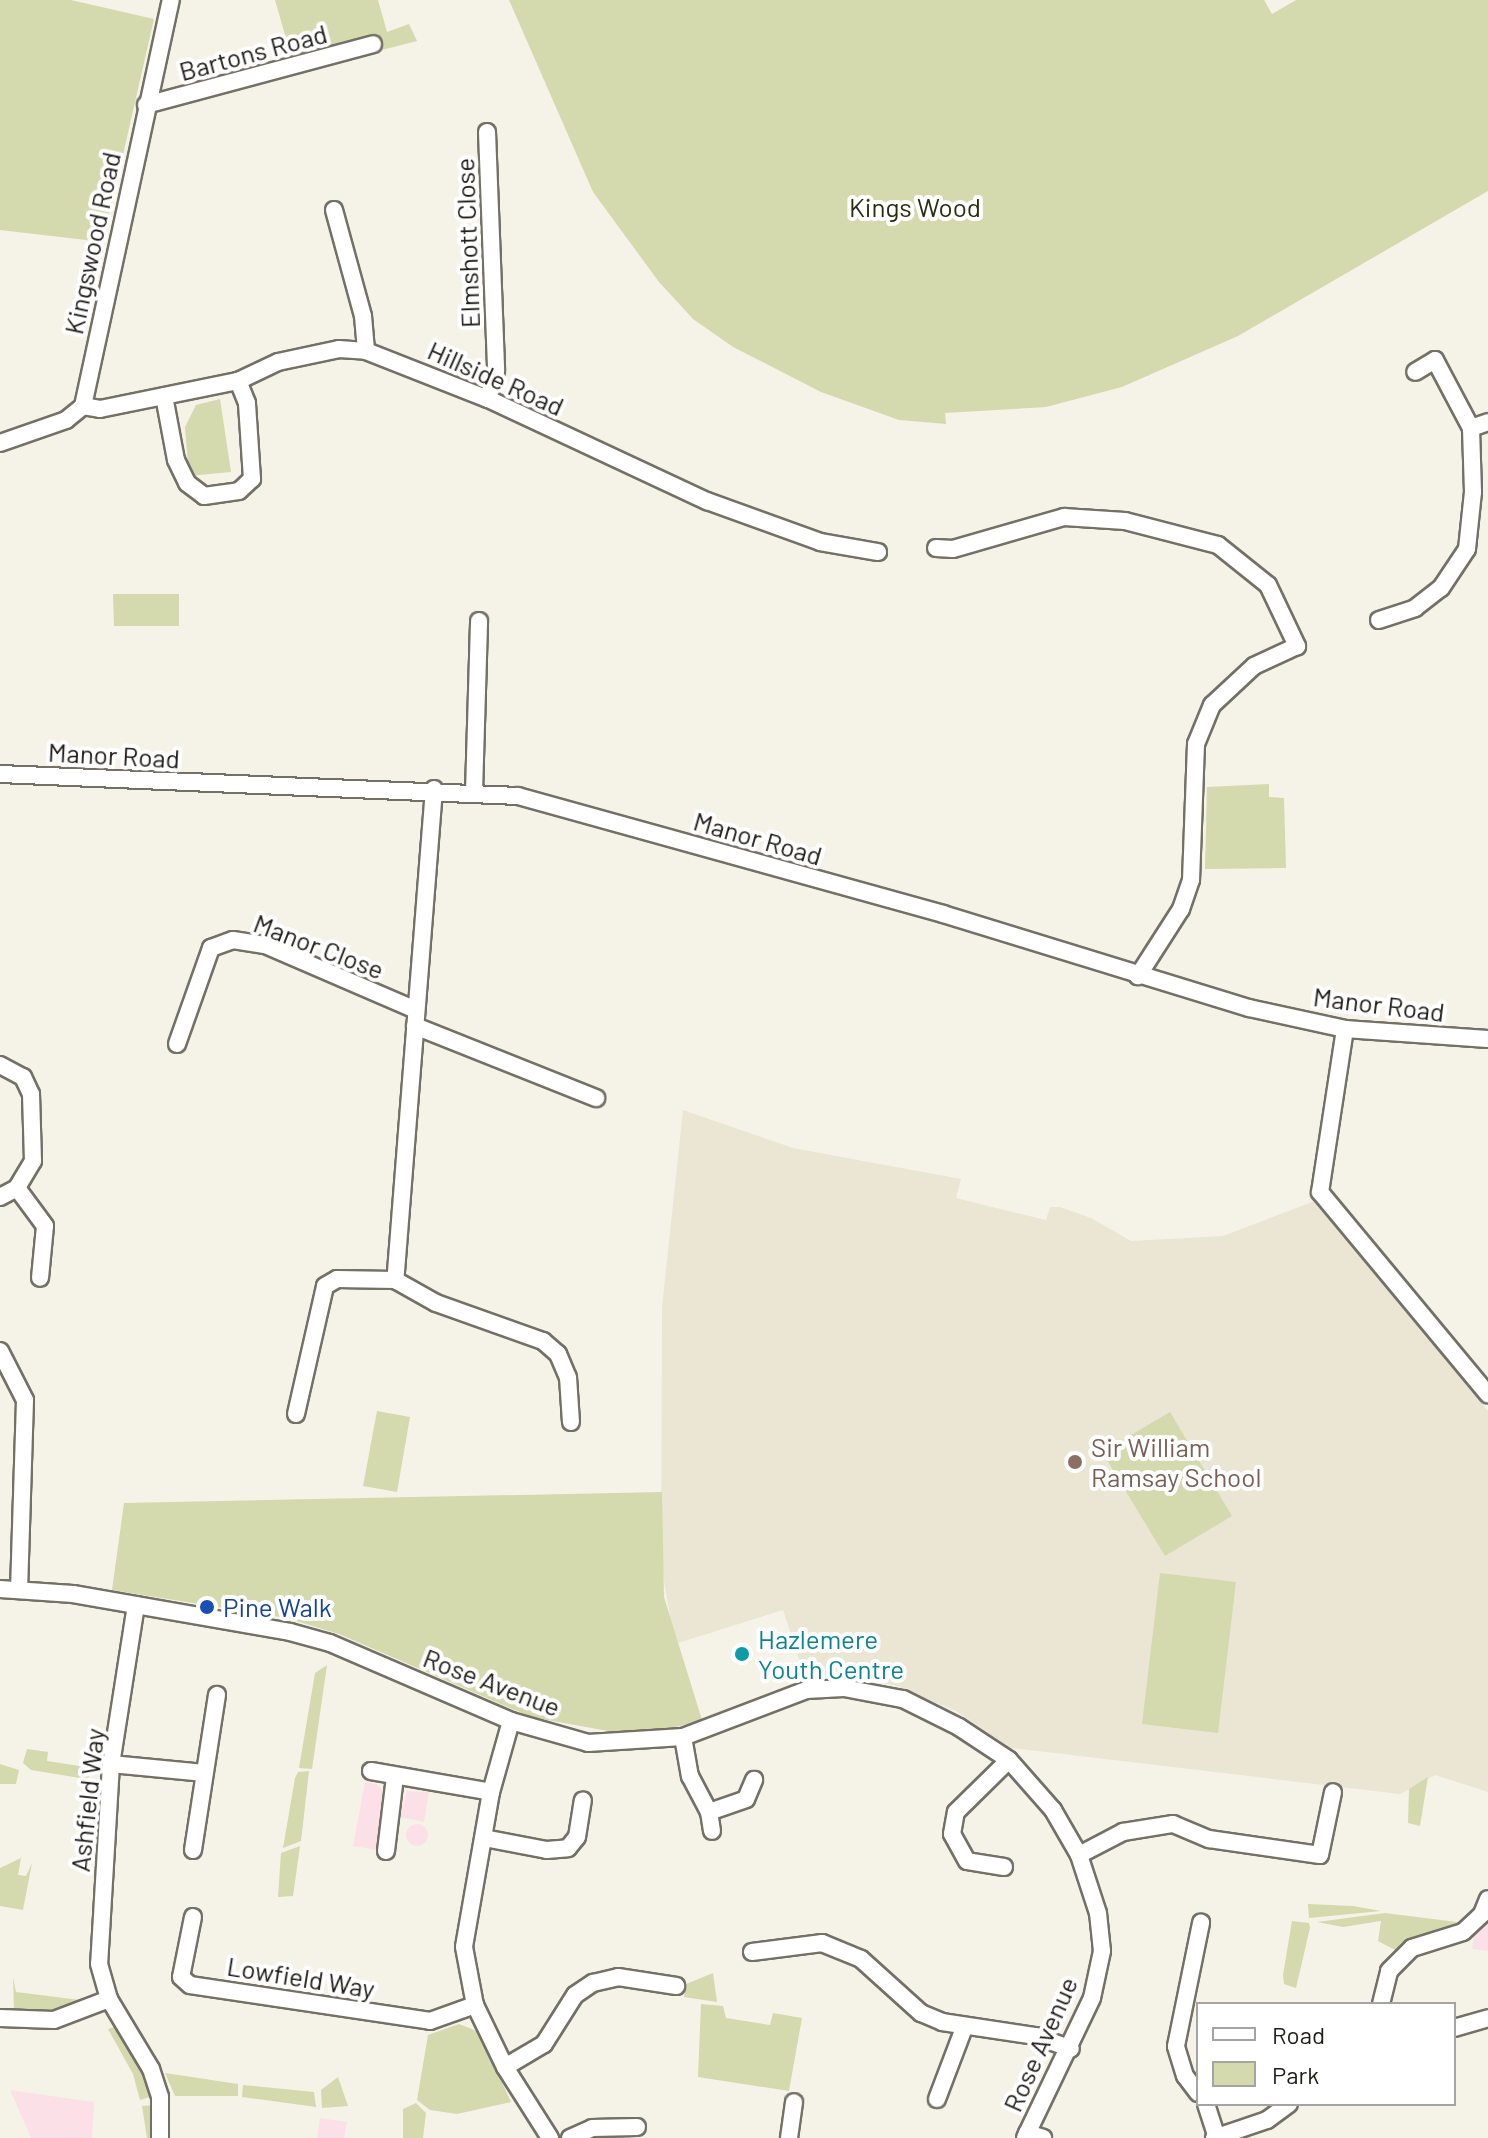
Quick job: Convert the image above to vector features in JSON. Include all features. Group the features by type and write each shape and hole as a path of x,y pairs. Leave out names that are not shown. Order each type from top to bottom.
{"street":[{"name":"Kingswood Road","path":"83,406 171,0"},
{"name":"Bartons Road","path":"146,105 373,44"},
{"name":"Elmshott Close","path":"487,132 496,371 488,399"},
{"path":"334,210 363,316 366,351"},
{"name":"Hillside Road","path":"83,406 100,409 238,381 278,362 339,349 366,351 488,399 707,501 820,542 878,552"},
{"path":"1379,620 1415,608 1441,588 1467,549 1473,492 1471,428 1435,360 1415,372"},
{"path":"164,396 176,460 187,483 204,496 239,491 252,479 247,403 238,381"},
{"path":"0,443 66,420 83,406"},
{"path":"1471,428 1488,422"},
{"path":"936,548 953,549 1064,517 1125,521 1218,545 1268,585 1297,646 1254,666 1212,705 1196,744 1191,880 1181,909 1138,976"},
{"path":"474,792 479,621"},
{"name":"Manor Road","path":"0,774 434,789 518,796 744,858 1138,976 1345,1029 1488,1039"},
{"name":"Manor Close","path":"395,1280 434,789"},
{"name":"Manor Close","path":"177,1044 211,948 233,940 265,945 416,1018 596,1098"},
{"path":"1345,1029 1320,1192 1488,1394"},
{"path":"0,1065 23,1077 31,1094 33,1161 17,1188 0,1197"},
{"path":"17,1188 45,1226 40,1278"},
{"path":"296,1414 325,1286 337,1279 395,1280 436,1303 543,1341 558,1354 568,1377 571,1422"},
{"path":"0,1351 25,1400 19,1590"},
{"name":"Rose Avenue","path":"0,1589 136,1605 330,1643 511,1721 588,1743 683,1737 806,1690 844,1688 903,1699 1009,1760 1053,1810 1079,1855 1098,1913 1102,1951 1092,1998 1032,2136"},
{"name":"Ashfield Way","path":"136,1605 111,1764 98,1927 99,1964 109,1999 151,2069 160,2097 160,2138"},
{"path":"193,1850 217,1695"},
{"path":"511,1721 491,1792 464,1947 475,2005 505,2067 550,2138"},
{"path":"683,1737 690,1776 709,1812 712,1831"},
{"path":"1004,1867 967,1861 952,1834 956,1812 1009,1760"},
{"path":"111,1764 205,1773"},
{"path":"371,1771 491,1792"},
{"path":"386,1851 395,1777"},
{"path":"709,1812 746,1799 754,1780"},
{"path":"1079,1855 1123,1832 1173,1824 1209,1839 1320,1855 1333,1792"},
{"path":"484,1838 547,1850 568,1848 577,1837 583,1800"},
{"path":"1381,2002 1389,1971 1412,1948 1463,1932 1482,1914 1488,1899"},
{"name":"Lowfield Way","path":"193,1917 181,1977 190,1985 430,2021 475,2005"},
{"path":"1196,2090 1185,2076 1176,2046 1201,1923"},
{"path":"752,1952 822,1943 861,1959 921,2013 964,2028 1036,2036 1071,2049"},
{"path":"505,2067 544,2044 575,1995 593,1983 618,1977 676,1986"},
{"path":"0,2018 54,2020 109,1999"},
{"path":"1456,2027 1488,2018"},
{"path":"937,2099 964,2028"},
{"path":"789,2138 794,2102"},
{"path":"1207,2106 1215,2138 1267,2120 1286,2106"},
{"path":"570,2138 592,2128 637,2127"}],"shaded area":[{"name":"Sir William Ramsay School","path":"683,1110 793,1148 961,1179 956,1198 1046,1220 1050,1207 1060,1207 1091,1218 1131,1241 1223,1236 1315,1201 1488,1411 1488,1792 1435,1775 1400,1794 1011,1748 956,1711 894,1685 832,1675 797,1679 801,1665 783,1610 675,1644 661,1564 662,1307"},
{"path":"365,1782 377,1784 386,1795 377,1850 353,1846"},
{"path":"407,1791 429,1792 424,1822 400,1817"},
{"path":"417,1824 425,1827 428,1835 425,1843 417,1846 409,1843 406,1835 409,1827"},
{"path":"1488,1920 1488,1951 1472,1949 1474,1936"},
{"path":"10,2090 94,2102 92,2138 31,2138"},
{"path":"320,2118 347,2122 344,2138 317,2138"}],"green space":[{"path":"0,0 71,0 154,19 103,242 0,230"},
{"path":"275,0 378,0 387,32 409,24 417,41 335,62 327,47 291,56"},
{"name":"Kings Wood","path":"509,0 1264,0 1272,14 1296,0 1488,0 1488,191 1238,336 1122,387 1046,407 945,413 946,424 899,420 821,392 733,347 693,319 659,282 593,192"},
{"path":"220,399 231,472 189,476 185,427 196,405"},
{"path":"113,594 179,594 179,626 114,626"},
{"path":"1269,784 1269,797 1284,798 1286,868 1205,869 1207,787"},
{"path":"377,1411 410,1417 397,1492 363,1486"},
{"path":"1170,1412 1232,1516 1165,1556 1102,1452"},
{"path":"662,1492 664,1597 702,1720 665,1730 619,1733 531,1717 339,1634 286,1618 112,1590 124,1503"},
{"path":"1160,1573 1236,1582 1218,1733 1142,1724"},
{"path":"327,1665 312,1769 299,1768 315,1673"},
{"path":"27,1749 48,1752 47,1761 99,1769 86,1779 31,1770 23,1763"},
{"path":"0,1764 19,1770 16,1784 0,1784"},
{"path":"309,1771 301,1841 283,1848 295,1778 298,1772"},
{"path":"1428,1777 1420,1826 1408,1823 1409,1789"},
{"path":"300,1846 293,1896 278,1897 281,1853"},
{"path":"21,1858 18,1875 26,1876 32,1863 23,1910 0,1906 0,1868"},
{"path":"1308,1904 1353,1906 1381,1911 1309,1918"},
{"path":"1385,1913 1458,1923 1397,1951 1378,1941 1381,1921 1343,1927 1317,1922"},
{"path":"1292,1921 1309,1923 1310,1928 1296,1988 1284,1984 1283,1975"},
{"path":"713,1973 717,2002 684,1997 686,1984"},
{"path":"13,1977 16,1992 80,2000 65,2013 14,2011"},
{"path":"701,2004 723,2006 726,2018 770,2025 773,2013 802,2018 789,2091 698,2077"},
{"path":"459,2024 479,2032 511,2102 457,2114 430,2110 417,2100 428,2035"},
{"path":"117,2026 143,2065 153,2096 140,2100 133,2074 108,2029"},
{"path":"165,2073 238,2084 238,2096 175,2096"},
{"path":"338,2077 348,2106 322,2108 321,2090"},
{"path":"243,2085 314,2092 316,2107 242,2097"},
{"path":"416,2103 426,2113 423,2138 403,2138 403,2109"},
{"path":"154,2105 154,2138 147,2138 142,2106"}],"place":[{"name":"Sir William Ramsay School","path":"1075,1462"},
{"name":"Pine Walk","path":"207,1607"},
{"name":"Hazlemere Youth Centre","path":"742,1654"}]}
